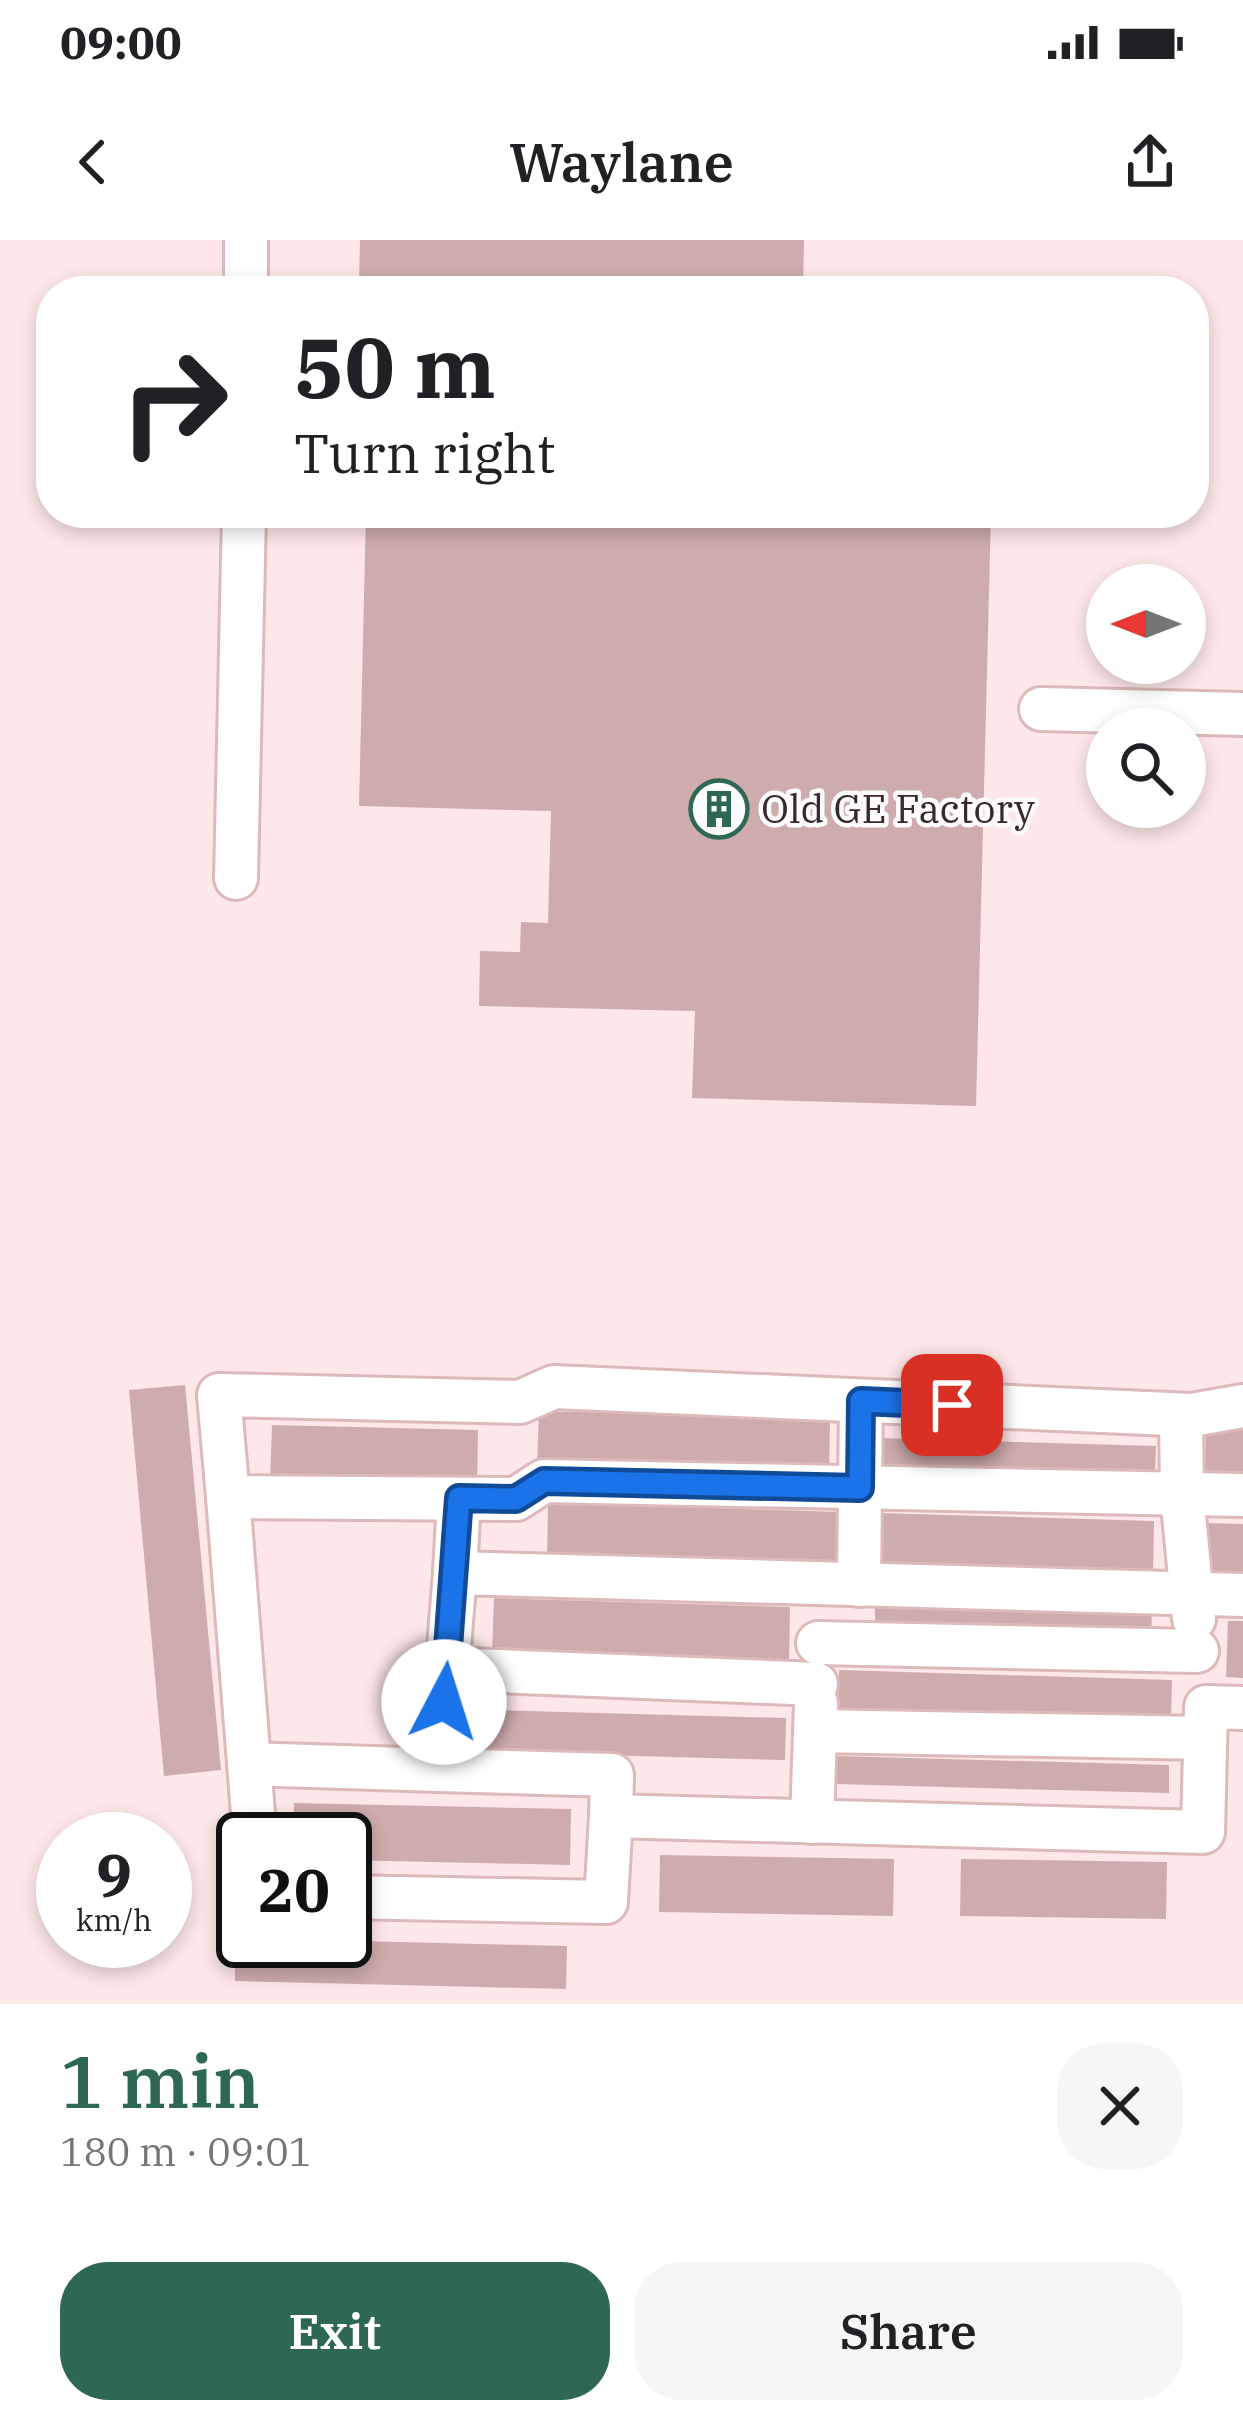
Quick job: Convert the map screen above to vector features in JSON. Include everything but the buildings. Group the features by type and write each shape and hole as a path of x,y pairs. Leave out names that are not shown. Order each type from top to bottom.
{"street":[{"path":"246,240 246,276"},
{"path":"236,878 244,528"},
{"path":"1041,710 1243,714"},
{"path":"253,1812 219,1395 520,1402 554,1387 1181,1415 1243,1406"},
{"path":"812,1822 817,1664 860,1488 861,1401"},
{"path":"611,1816 1202,1832 1218,1720 1198,1651 1182,1494 1181,1415"},
{"path":"228,1497 516,1499 544,1481 1243,1496"},
{"path":"439,1770 459,1498"},
{"path":"455,1573 1243,1595"},
{"path":"447,1669 817,1664 1198,1651"},
{"path":"815,1731 1218,1720"},
{"path":"249,1764 612,1775 606,1902 372,1898"}],"place":[{"name":"Old GE Factory","path":"719,809"}],"route":[{"path":"444,1702 459,1498 516,1499 544,1481 860,1488 861,1401 952,1405"}]}
